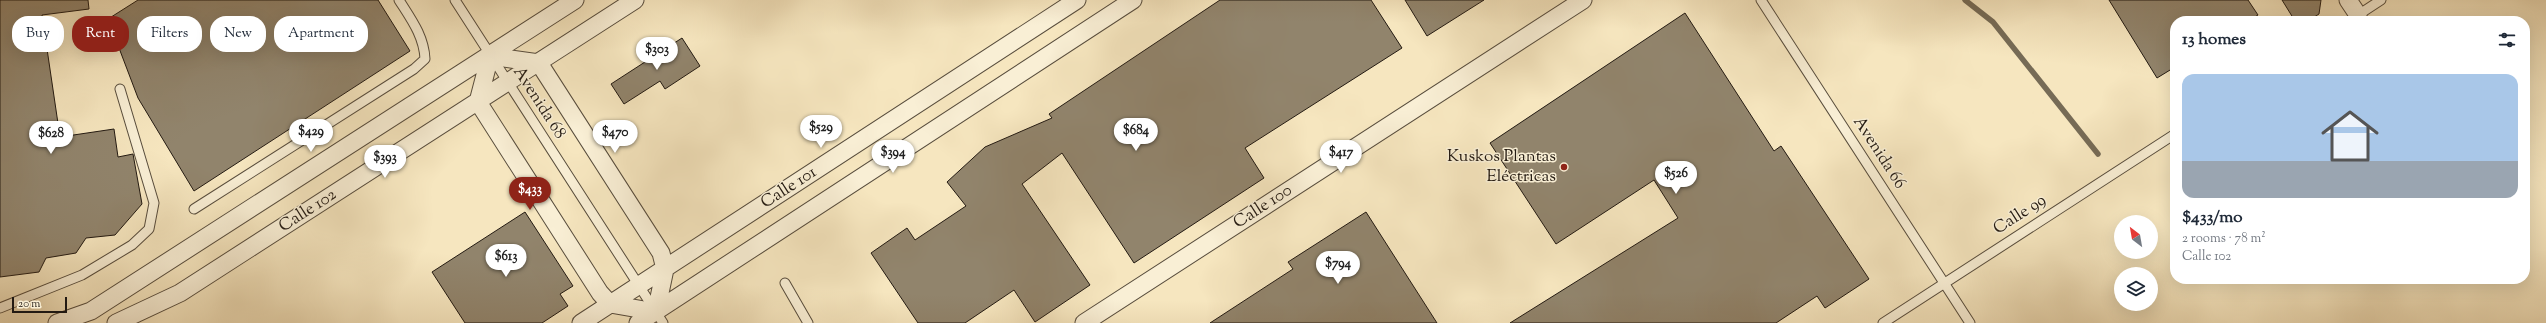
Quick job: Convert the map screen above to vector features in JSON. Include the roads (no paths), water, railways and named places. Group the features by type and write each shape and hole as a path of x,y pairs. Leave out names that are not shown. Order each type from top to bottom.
{"street":[{"name":"Calle 102","path":"57,323 91,311 575,0"},
{"name":"Calle 102","path":"116,323 180,293 635,0"},
{"name":"Calle 101","path":"581,323 1077,0"},
{"name":"Calle 101","path":"638,323 659,317 1133,0"},
{"name":"Calle 100","path":"1084,323 1583,0"},
{"path":"2348,0 2352,16"},
{"path":"490,56 539,63 661,253 665,269 659,317 610,304 600,293 478,102 490,56"}],"lane":[{"path":"194,209 414,69 425,59 424,45 420,34 399,0"},
{"name":"Avenida 68","path":"455,0 659,317"},
{"name":"Avenida 66","path":"1761,0 1970,323"},
{"path":"2356,16 2381,0"},
{"path":"0,308 82,275 132,245 149,229 154,203 120,89"},
{"name":"Calle 99","path":"1883,323 2170,137"},
{"path":"785,283 808,323"}],"waterway":[{"path":"1965,0 1993,22 2098,154"}],"place":[{"name":"Kuskos Plantas Eléctricas","path":"1564,167"}]}
